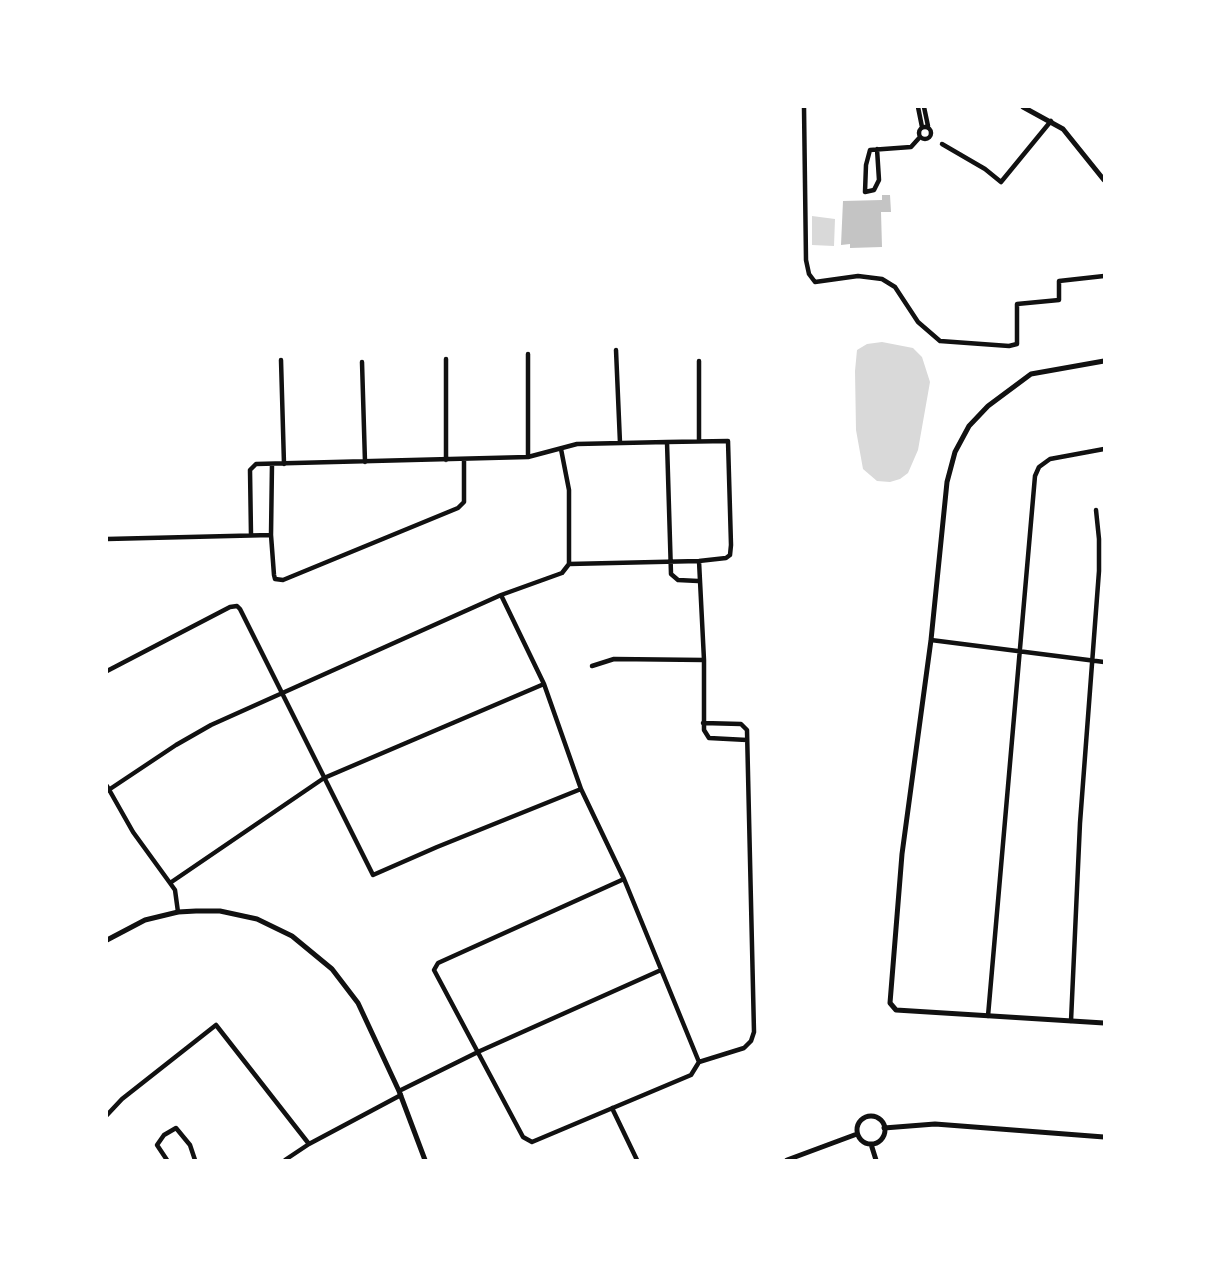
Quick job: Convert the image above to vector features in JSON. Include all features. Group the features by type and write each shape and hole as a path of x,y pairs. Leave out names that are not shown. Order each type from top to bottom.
{"street":[{"path":"804,107 806,260 809,274 815,282 858,276 882,279 895,287 918,322 940,341 999,346 1017,344 1017,304 1059,300 1059,281 1104,276"},
{"path":"918,107 925,127 931,130 930,136 925,139 920,136"},
{"path":"924,107 925,127"},
{"path":"1023,107 1063,129 1104,180"},
{"path":"942,144 985,169 1001,182 1051,121"},
{"path":"877,149 879,180 874,190 865,192 866,165 870,150 877,149 911,147 920,136 919,130 925,127"},
{"path":"616,350 620,443"},
{"path":"528,354 528,457"},
{"path":"446,359 446,460"},
{"path":"281,360 284,464"},
{"path":"699,361 699,441"},
{"path":"362,362 365,462"},
{"path":"1104,362 1031,374 988,406 969,426 956,452 947,482 931,640 902,854 890,1003 896,1010 1104,1023"},
{"path":"251,536 250,470 256,464 528,457 577,444 728,441 730,555 719,560 569,564"},
{"path":"667,442 671,561 674,578 698,581"},
{"path":"178,912 170,883 139,842 107,789 211,724 501,595 562,573 569,564 569,490 561,449"},
{"path":"988,1016 1034,476 1039,467 1050,459 1104,449"},
{"path":"272,464 271,536 274,575 278,580 287,580 458,508 464,502 464,460"},
{"path":"1071,1021 1080,823 1099,571 1096,510"},
{"path":"107,539 271,536"},
{"path":"699,561 704,730 709,738 747,740"},
{"path":"501,595 544,684 580,789 624,879 699,1062"},
{"path":"107,671 230,607 237,606 373,875 580,789"},
{"path":"931,640 1104,662"},
{"path":"592,666 614,659 704,660"},
{"path":"170,883 324,778 544,684"},
{"path":"624,879 438,963 434,970 480,1051 523,1137 531,1142 691,1075 699,1062 744,1048 751,1041 754,1032 747,730 741,724 704,723"},
{"path":"107,940 145,920 178,912 220,912 257,919 279,928 317,955 358,1003 400,1093 425,1160"},
{"path":"285,1160 400,1093 480,1051 661,970"},
{"path":"107,1115 122,1099 216,1024 309,1144"},
{"path":"612,1108 637,1160"},
{"path":"867,1117 880,1120 884,1128 882,1138 871,1144 861,1140 858,1134 859,1124 867,1117"},
{"path":"884,1128 935,1124 1104,1138"},
{"path":"167,1160 157,1145 164,1135 176,1128 190,1145 195,1160"},
{"path":"787,1160 858,1134"},
{"path":"871,1144 876,1160"}],"shaded area":[{"path":"812,216 835,219 834,246 812,245"},
{"path":"882,342 913,348 922,357 930,382 918,450 908,473 890,482 877,481 863,469 856,430 857,350 867,344"}],"building":[{"path":"882,195 890,195 891,212 881,212 882,247 850,248 850,244 841,245 843,201 882,200"}]}
